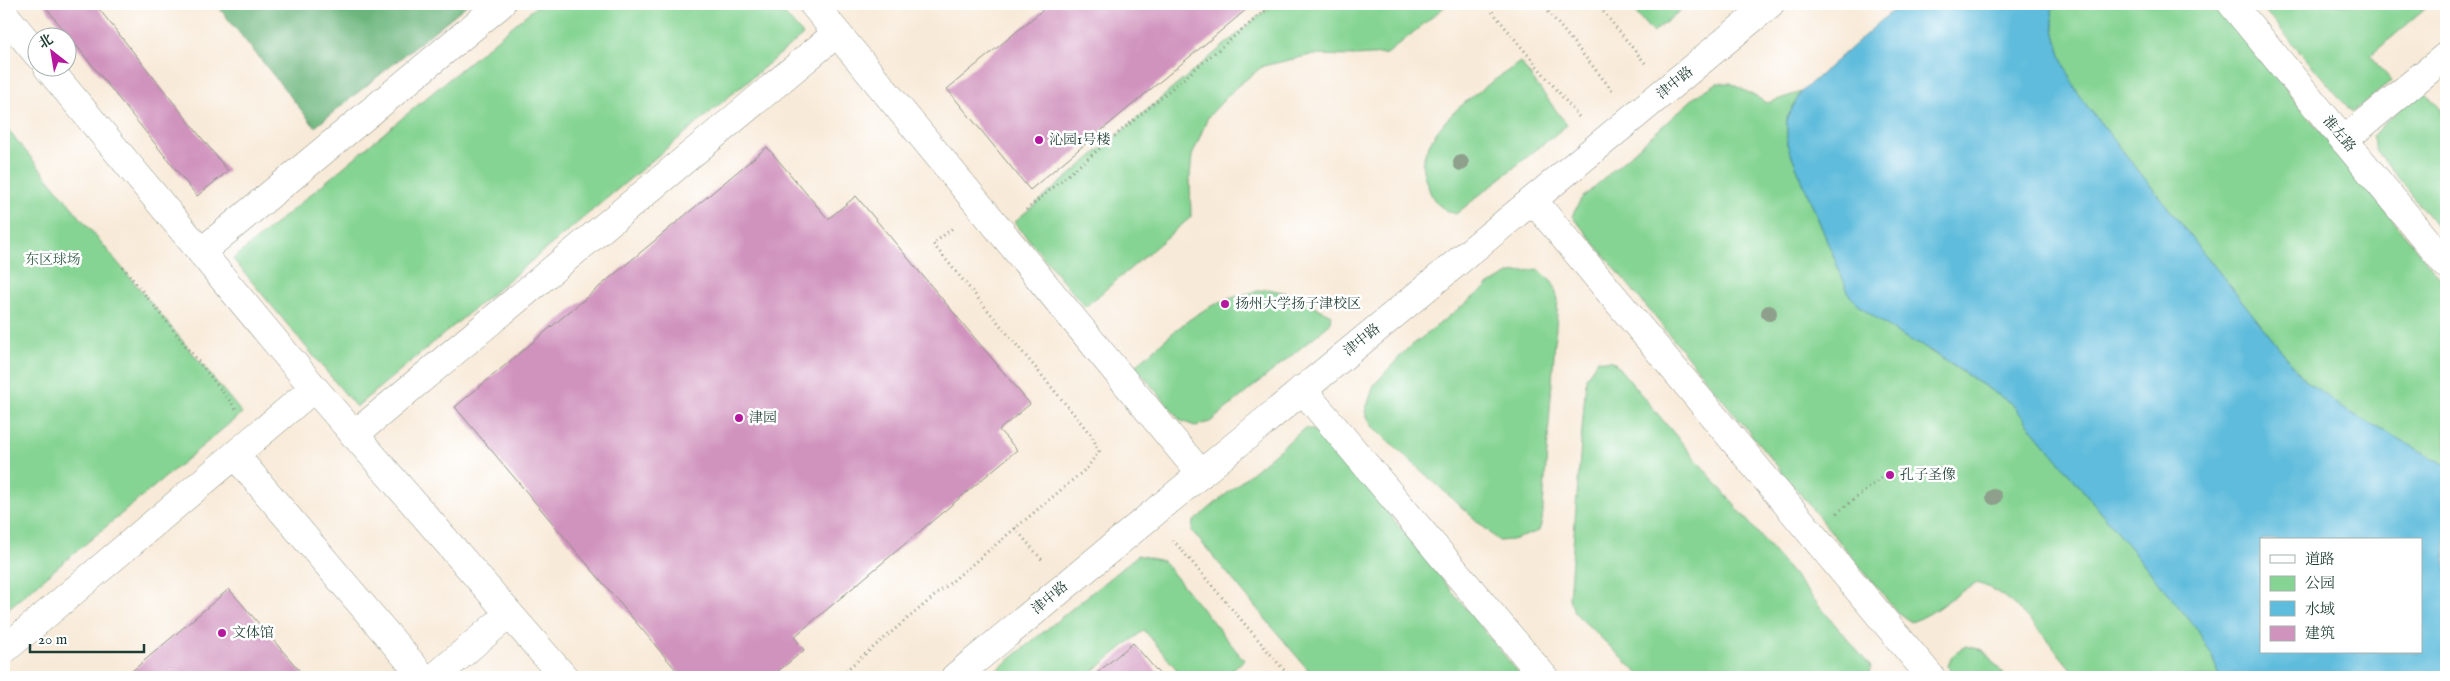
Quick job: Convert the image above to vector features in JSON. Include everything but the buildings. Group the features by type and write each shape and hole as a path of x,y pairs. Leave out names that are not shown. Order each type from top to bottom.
{"lane":[{"path":"201,252 501,4"},
{"path":"813,4 1201,474"},
{"name":"津中路","path":"955,677 1770,4"},
{"name":"淮左路","path":"2232,4 2446,264"},
{"path":"4,14 28,43"},
{"path":"354,435 837,33"},
{"path":"2344,140 2446,56"},
{"path":"56,78 314,388 564,677"},
{"path":"1533,200 1931,677"},
{"path":"4,650 314,388"},
{"path":"1302,390 1544,677"},
{"path":"235,455 423,677"},
{"path":"435,677 509,614"}],"path":[{"path":"1000,231 1273,4"},
{"path":"1486,4 1601,144"},
{"path":"1542,4 1634,116"},
{"path":"1597,4 1667,89"},
{"path":"838,677 1087,468 1099,451 1092,436 933,244 980,206"},
{"path":"123,267 258,436"},
{"path":"1811,534 1885,475"},
{"path":"1152,514 1290,677"},
{"path":"1015,528 1065,586"}],"green space":[{"path":"216,4 468,4 315,127"},
{"path":"539,4 776,4 803,35 356,407 233,259"},
{"path":"1273,4 1448,4 1387,54 1355,56 1311,55 1263,66 1235,88 1208,117 1192,156 1190,176 1191,217 1085,307 1014,222"},
{"path":"1628,4 1688,4 1653,33"},
{"path":"2052,4 2216,4 2446,285 2446,465 2344,409 2304,379 2080,97 2060,52 2054,28"},
{"path":"2259,4 2431,4 2370,56 2392,81 2352,112"},
{"path":"1520,62 1567,125 1456,214 1446,210 1432,196 1424,173 1423,160 1429,144 1450,116 1463,104"},
{"path":"1717,83 1731,83 1767,103 1801,92 1787,118 1787,144 1850,296 1866,311 1899,334 1925,348 2012,404 2197,629 2213,657 2219,677 2078,677 2019,609 1991,589 1976,583 1920,619 1911,622 1897,612 1572,216 1581,199 1696,96"},
{"path":"2425,92 2446,115 2446,238 2377,151 2372,136 2411,98"},
{"name":"东区球场","path":"4,125 242,413 4,612"},
{"path":"1538,269 1552,281 1558,299 1542,521 1539,531 1512,540 1499,541 1372,426 1365,412 1374,385 1406,350 1489,285 1511,273"},
{"path":"1268,289 1291,294 1331,315 1330,324 1210,422 1195,426 1181,421 1135,366 1179,327 1215,304"},
{"path":"1598,360 1613,361 1871,667 1870,677 1642,677 1575,613 1569,599 1586,378"},
{"path":"1305,428 1319,432 1327,438 1522,677 1314,677 1192,531 1193,522"},
{"path":"1138,555 1163,561 1244,660 1224,677 1183,677 1144,630 1086,677 988,677"},
{"path":"1966,646 1983,650 2006,677 1954,677 1948,666 1952,656"}],"water":[{"path":"1900,4 2052,4 2054,28 2060,52 2080,97 2304,379 2344,409 2446,465 2446,677 2219,677 2213,657 2197,629 2012,404 1931,351 1899,334 1866,311 1850,296 1787,144 1787,118 1801,92"}],"place":[{"name":"沁园1号楼","path":"1039,140"},
{"name":"扬州大学扬子津校区","path":"1225,304"},
{"name":"津园","path":"739,418"},
{"name":"孔子圣像","path":"1890,475"},
{"name":"文体馆","path":"222,633"}]}
